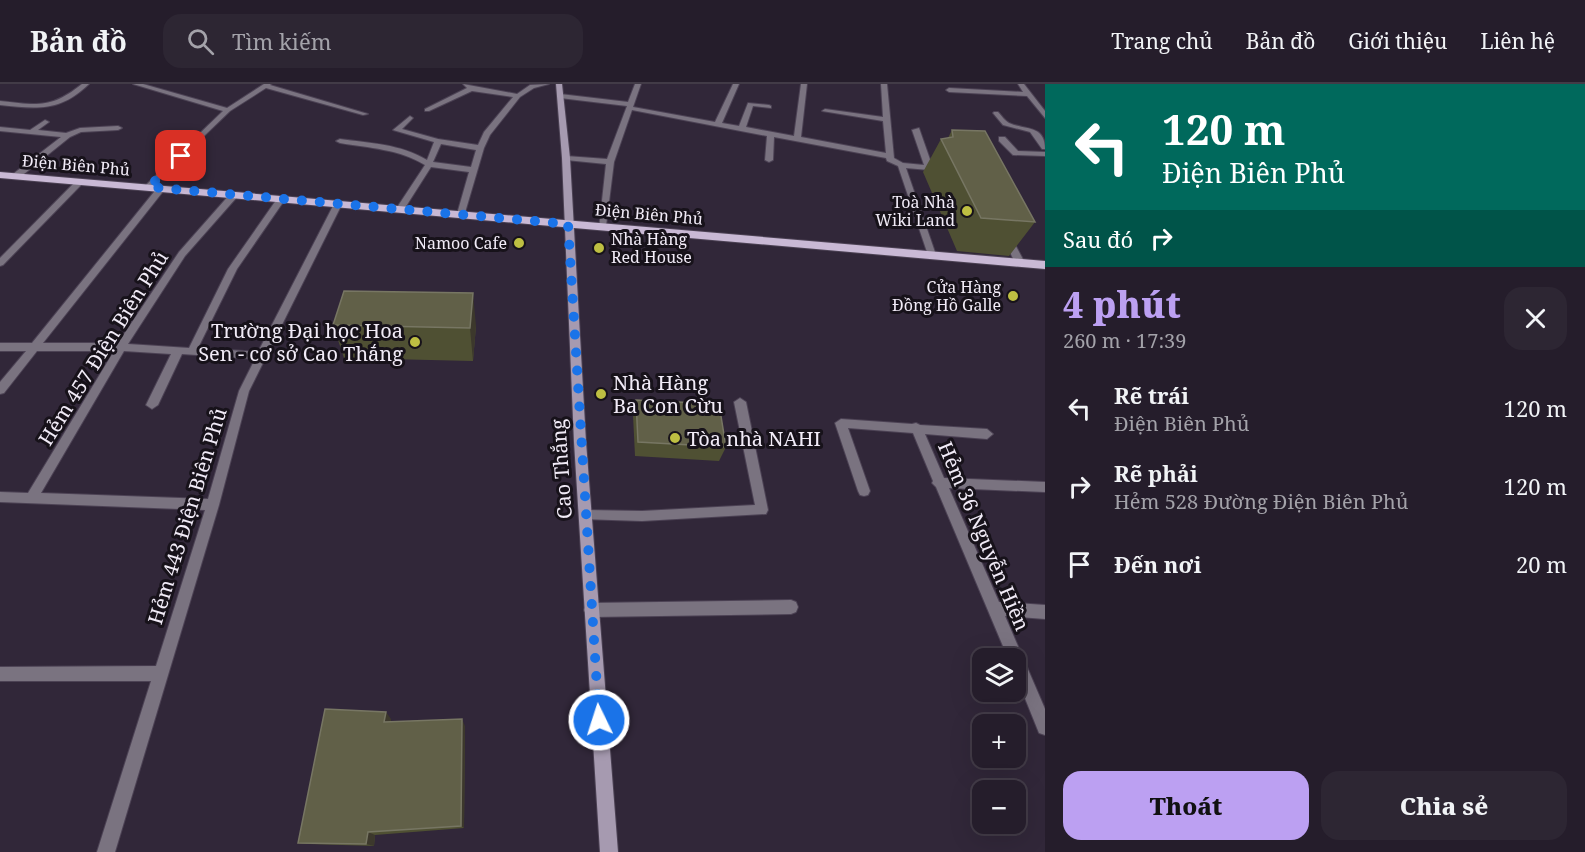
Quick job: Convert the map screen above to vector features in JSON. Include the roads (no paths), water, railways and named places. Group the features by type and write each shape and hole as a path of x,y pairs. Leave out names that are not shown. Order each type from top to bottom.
{"main road":[{"name":"Cao Thắng","path":"559,84 566,158 591,610 609,852"},
{"name":"Điện Biên Phủ","path":"0,175 1045,265"}],"street":[{"path":"0,103 51,105 63,101 86,84"},
{"path":"136,84 228,110"},
{"path":"461,214 480,148 487,134 518,96 532,86 546,84"},
{"path":"602,226 610,162 638,84"},
{"path":"717,125 734,84"},
{"path":"797,138 804,84"},
{"path":"884,84 890,159 901,165 929,168 916,130"},
{"path":"1021,84 1045,116"},
{"path":"149,187 228,110 266,85 365,114"},
{"path":"427,110 469,87 518,96"},
{"path":"949,90 1028,94"},
{"path":"560,96 631,106 717,125 889,156"},
{"path":"742,129 750,104 769,107"},
{"path":"825,111 885,118"},
{"path":"996,113 1005,124 1032,130 1045,147"},
{"path":"410,118 397,130 438,141 480,148"},
{"path":"31,132 45,122"},
{"path":"0,129 68,135 90,129 118,128"},
{"path":"769,160 771,134"},
{"path":"16,176 68,135"},
{"path":"1002,140 1016,153 1045,153"},
{"path":"340,141 399,150 414,155 429,164 474,170"},
{"path":"400,209 429,164 438,141"},
{"path":"566,158 610,162"},
{"path":"901,165 932,255"},
{"path":"0,263 81,182"},
{"path":"0,390 31,348 161,189"},
{"name":"Hẻm 457 Ðiện Biên Phủ","path":"32,498 121,347 182,254 234,195"},
{"path":"192,351 233,269 282,198"},
{"name":"Hẻm 443 Ðiện Biên Phủ","path":"106,852 213,505 244,391 338,204"},
{"path":"1000,224 1020,263"},
{"path":"0,347 121,347 262,356"},
{"path":"152,405 178,351"},
{"path":"585,515 642,516 762,510 740,402"},
{"path":"864,491 841,423 987,434"},
{"name":"Hẻm 36 Nguyễn Hiền","path":"916,427 938,483 1045,727"},
{"path":"938,483 1045,487"},
{"path":"0,497 213,505"},
{"path":"591,610 791,607"},
{"path":"995,609 1045,612"},
{"path":"0,674 160,673"}],"place":[{"name":"Toà Nhà Wiki Land","path":"967,211"},
{"name":"Namoo Cafe","path":"519,243"},
{"name":"Nhà Hàng Red House","path":"599,248"},
{"name":"Cửa Hàng Đồng Hồ Galle","path":"1013,296"},
{"name":"Trường Đại học Hoa Sen - cơ sở Cao Thắng","path":"415,342"},
{"name":"Nhà Hàng Ba Con Cừu","path":"601,394"},
{"name":"Tòa nhà NAHI","path":"675,438"}]}
